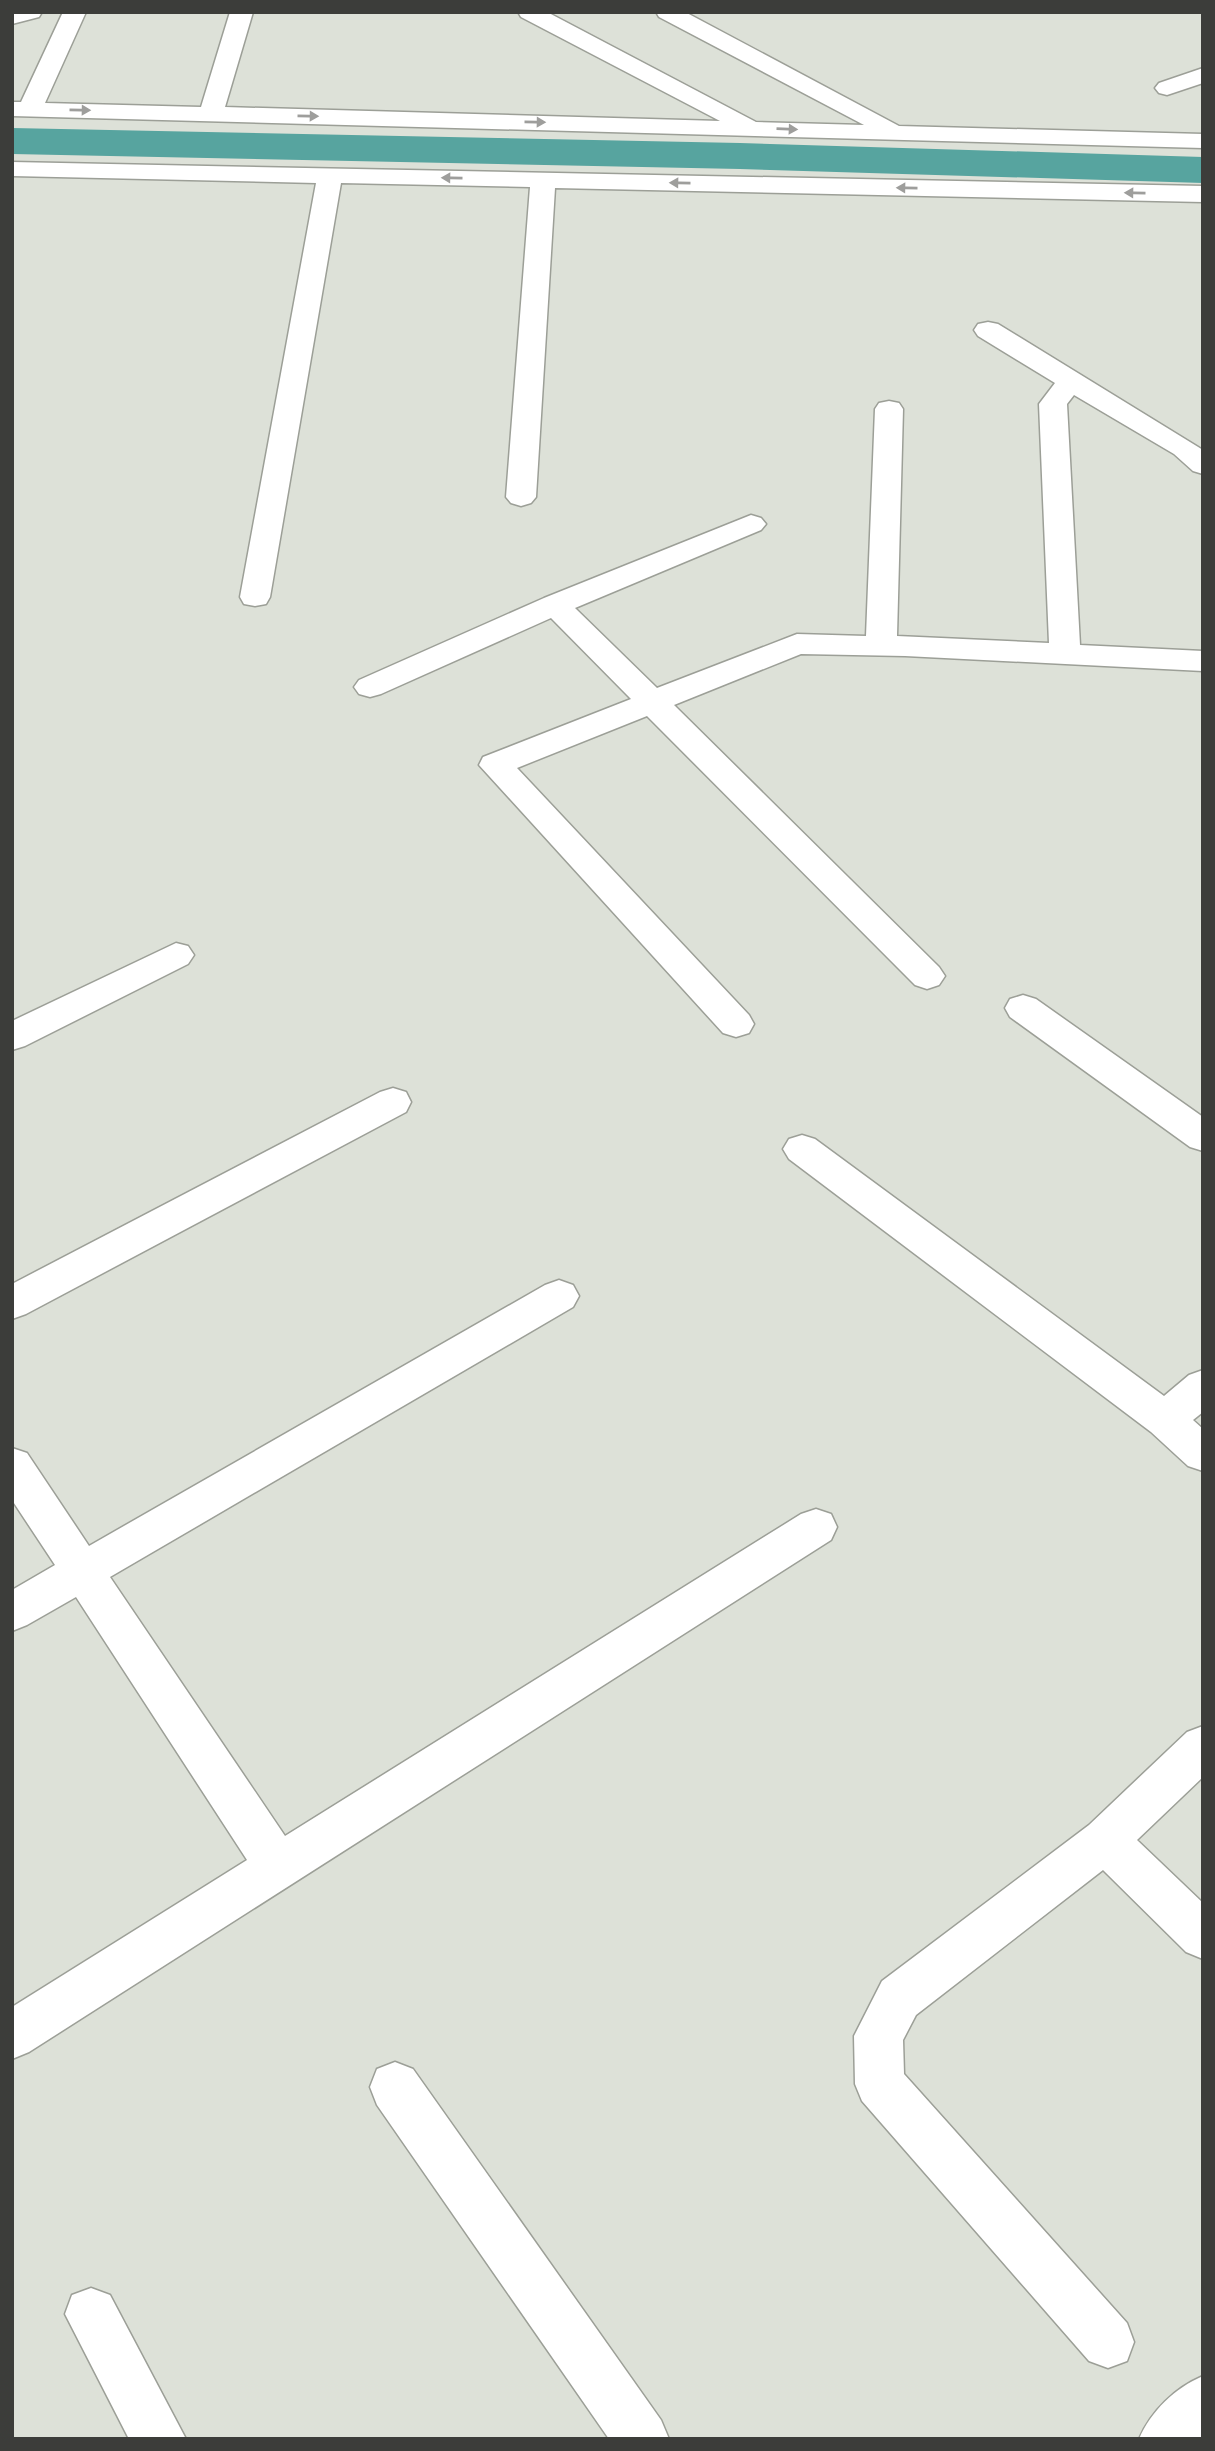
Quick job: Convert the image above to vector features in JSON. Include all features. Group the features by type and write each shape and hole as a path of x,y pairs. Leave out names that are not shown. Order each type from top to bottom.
{"street":[{"path":"12,17 31,12"},
{"path":"75,12 21,109 1203,141"},
{"path":"211,114 242,12"},
{"path":"529,12 753,128"},
{"path":"667,12 896,132"},
{"path":"1167,88 1203,75"},
{"path":"12,169 1203,194"},
{"path":"255,597 330,176"},
{"path":"522,496 543,180"},
{"path":"988,330 1184,447 1203,465"},
{"path":"1065,653 1053,404 1061,391 1074,383"},
{"path":"881,645 889,409"},
{"path":"370,687 555,605 751,524"},
{"path":"555,605 927,975"},
{"path":"736,1024 495,765 797,644 881,645 1203,661"},
{"path":"12,1037 176,956"},
{"path":"1023,1008 1203,1137"},
{"path":"12,1303 393,1102"},
{"path":"802,1149 1165,1420 1203,1454"},
{"path":"12,1612 559,1296"},
{"path":"1165,1420 1203,1387"},
{"path":"12,1465 278,1866"},
{"path":"12,2035 816,1527"},
{"path":"1108,2342 880,2084 877,2036 899,1998 1105,1840 1203,1747"},
{"path":"1105,1840 1203,1936"},
{"path":"395,2087 642,2439"},
{"path":"91,2314 159,2439"},
{"path":"1166,2439 1203,2403"}],"waterway":[{"path":"12,141 740,156 1203,170"}]}
